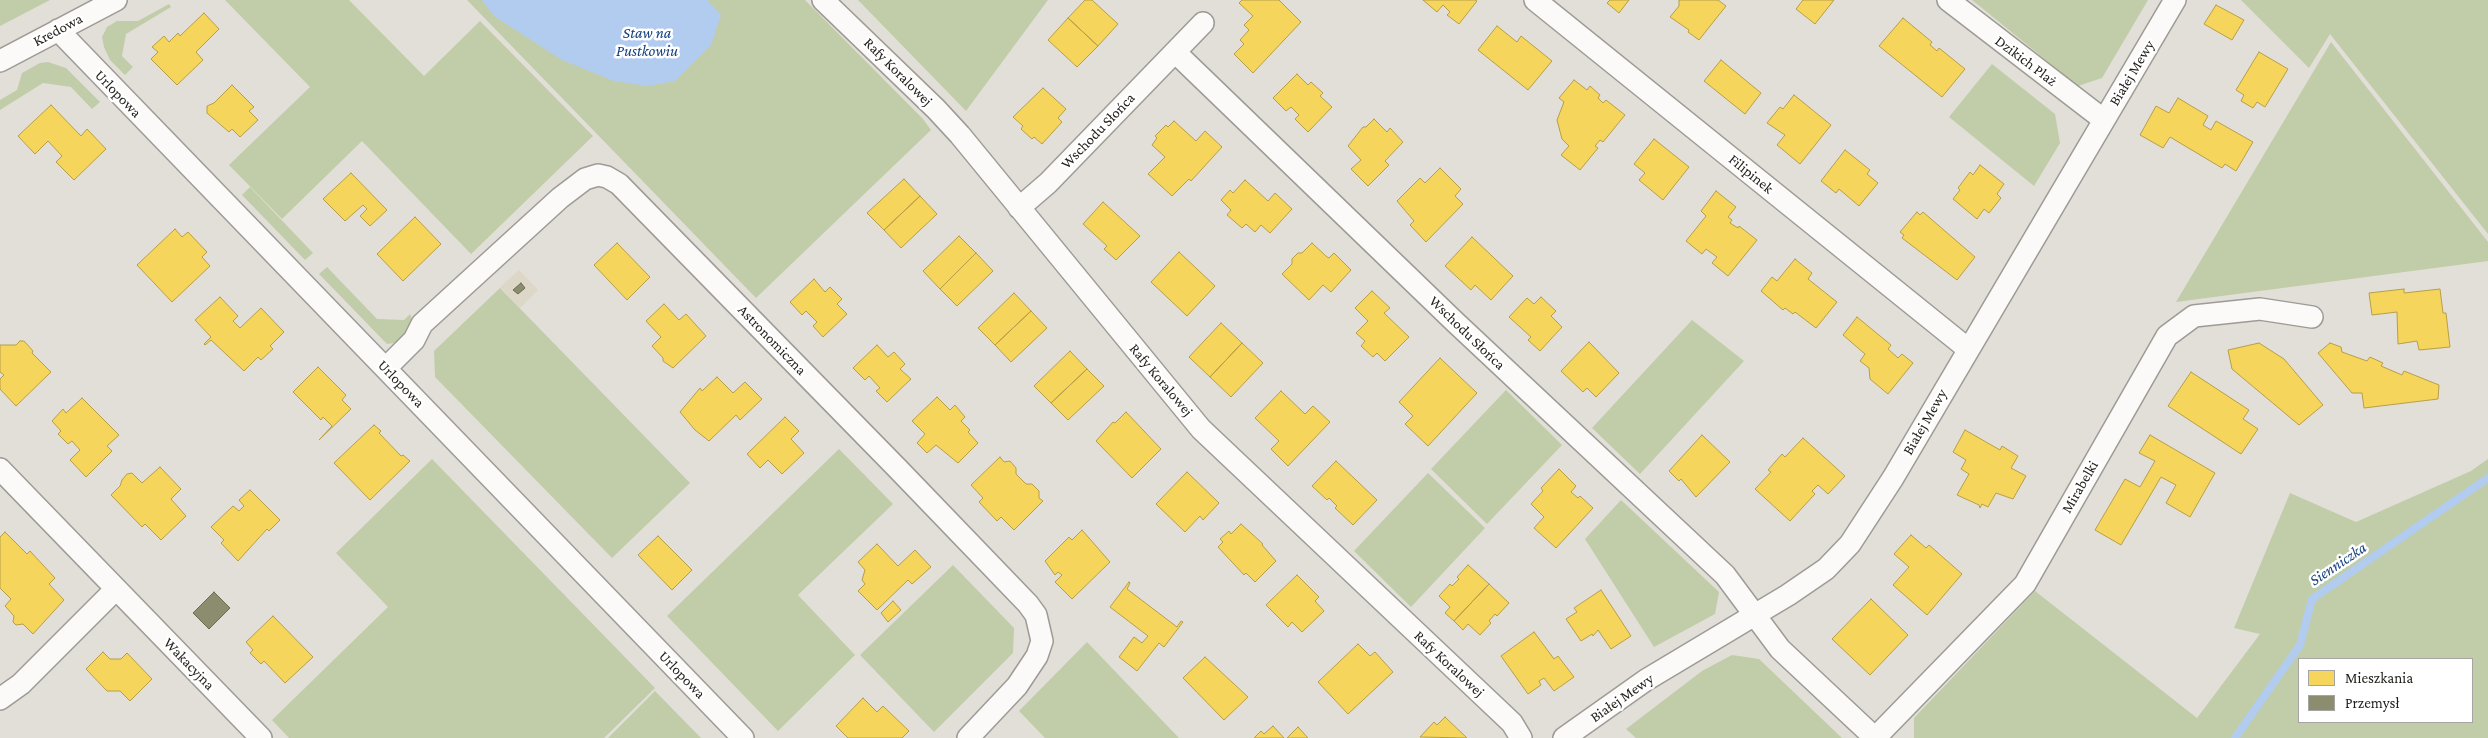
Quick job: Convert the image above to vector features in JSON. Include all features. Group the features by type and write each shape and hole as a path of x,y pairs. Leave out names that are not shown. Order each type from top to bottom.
{"street":[{"name":"Kredowa","path":"0,62 116,0"},
{"name":"Rafy Koralowej","path":"823,0 936,109 1207,435 1512,723 1521,738"},
{"name":"Filipinek","path":"1535,0 1968,348"},
{"name":"Dzikich Plaż","path":"1948,0 2104,120"},
{"name":"Białej Mewy","path":"1564,738 1653,676 1756,616 1826,569 1850,544 1893,478 2175,0"},
{"name":"Wschodu Słońca","path":"1019,208 1048,183 1203,23"},
{"name":"Urlopowa","path":"58,30 743,738"},
{"name":"Wschodu Słońca","path":"1175,52 1455,322 1725,575 1780,649 1875,738"},
{"name":"Astronomiczna","path":"386,368 414,340 422,324 560,198 585,179 598,175 607,177 619,184 1028,604 1036,615 1042,641 1037,656 1017,686 968,738"},
{"name":"Mirabelki","path":"1875,738 2025,584 2167,336 2194,316 2260,309 2312,317"},
{"name":"Wakacyjna","path":"0,469 261,738"},
{"path":"0,699 21,684 116,589"}],"shaded area":[{"path":"519,270 538,290 520,308 500,287"}],"green space":[{"path":"0,0 50,0 0,26"},
{"path":"225,0 349,0 424,76 480,21 593,136 471,254 362,141 282,219 229,165 310,87"},
{"path":"467,0 805,0 923,119 931,130 756,298"},
{"path":"858,0 1048,0 966,111"},
{"path":"1972,0 2148,0 2102,78 2078,86"},
{"path":"2241,0 2488,0 2488,234 2330,34 2309,68"},
{"path":"169,4 171,7 126,34 122,56 133,67 125,75 110,60 104,47 102,37 107,27 117,21 138,21"},
{"path":"2331,42 2488,242 2488,261 2176,302"},
{"path":"48,62 66,68 100,102 92,109 71,87 43,83 0,110 0,100 17,90 22,73 40,63"},
{"path":"1992,64 2055,114 2060,143 2034,186 1949,117"},
{"path":"250,187 313,253 305,260 242,195"},
{"path":"327,267 377,319 404,320 410,314 413,322 404,335 394,343 387,344 319,274"},
{"path":"500,288 690,483 612,558 435,377 434,351"},
{"path":"1692,320 1744,361 1640,474 1592,428"},
{"path":"1506,390 1562,445 1487,524 1431,469"},
{"path":"839,449 893,504 798,595 855,655 778,731 667,616"},
{"path":"432,459 655,688 604,738 289,738 272,720 388,607 336,553"},
{"path":"2488,459 2488,738 1914,738 1914,718 2035,591 2197,718 2260,634 2234,628 2290,493 2356,522 2471,471"},
{"path":"1428,473 1485,528 1411,607 1354,551"},
{"path":"1621,500 1719,592 1715,614 1654,647 1585,539"},
{"path":"953,565 1014,628 1013,653 934,732 860,655"},
{"path":"1087,642 1179,738 1045,738 1019,711"},
{"path":"1732,655 1759,659 1842,738 1636,738 1626,729 1702,671"},
{"path":"655,691 701,738 608,738"}],"water":[{"name":"Staw na Pustkowiu","path":"482,0 707,0 721,15 711,45 675,81 647,86 614,81 562,60 494,16"}],"building: Mieszkania":[{"path":"1085,0 1092,0 1118,24 1098,46 1068,18"},
{"path":"1242,0 1279,0 1301,22 1253,73 1234,54 1244,44 1240,40 1249,30 1244,25 1253,16 1239,3"},
{"path":"1423,0 1477,1 1459,24 1447,15 1450,12 1443,5 1437,12"},
{"path":"1610,0 1629,0 1619,13 1607,3"},
{"path":"1679,0 1718,0 1726,6 1699,40 1688,32 1689,30 1670,17 1679,6"},
{"path":"1803,0 1834,0 1815,24 1796,9"},
{"path":"2216,5 2244,20 2232,40 2204,24"},
{"path":"204,13 219,29 196,52 203,60 177,85 151,59 158,52 152,47 164,36 169,42 178,33 180,36"},
{"path":"1068,18 1098,46 1077,67 1048,40"},
{"path":"1903,18 1932,42 1930,45 1937,51 1939,48 1965,69 1942,97 1879,46"},
{"path":"1497,26 1517,42 1521,36 1552,61 1528,90 1478,50"},
{"path":"2259,52 2288,69 2265,107 2257,102 2253,108 2241,101 2244,95 2236,90"},
{"path":"1721,60 1761,93 1745,114 1704,81"},
{"path":"1297,74 1308,85 1311,82 1323,93 1320,96 1332,107 1308,132 1295,119 1299,115 1291,107 1286,111 1273,98"},
{"path":"1574,80 1587,90 1590,86 1600,95 1598,98 1603,103 1606,100 1625,115 1603,142 1600,140 1595,146 1598,148 1580,170 1561,155 1569,146 1562,139 1557,120 1564,102 1559,98"},
{"path":"232,85 254,107 249,111 258,120 240,137 232,129 229,132 207,113 207,106 214,103"},
{"path":"1043,88 1066,109 1058,118 1062,122 1042,144 1034,137 1032,139 1021,129 1023,126 1013,117"},
{"path":"1794,95 1831,125 1800,164 1777,145 1785,135 1767,123 1780,107 1783,109"},
{"path":"2178,98 2208,116 2203,125 2211,130 2216,121 2253,142 2236,171 2225,164 2222,168 2170,137 2163,148 2140,135 2156,106 2169,113"},
{"path":"51,105 81,136 87,129 106,149 74,180 56,162 62,156 48,141 35,154 18,136"},
{"path":"1374,119 1387,132 1390,128 1403,142 1385,161 1389,165 1368,186 1351,169 1361,160 1348,146 1363,127 1366,127"},
{"path":"1174,121 1196,141 1205,131 1222,147 1191,181 1189,179 1172,196 1148,174 1165,157 1152,145 1157,138 1155,136 1166,125 1168,127"},
{"path":"1654,139 1689,167 1663,200 1639,180 1645,173 1634,164"},
{"path":"1845,150 1870,170 1867,174 1878,183 1859,206 1839,189 1836,193 1821,181"},
{"path":"1980,165 2004,184 1997,194 2001,198 1989,213 1984,209 1977,219 1953,199 1960,190 1958,188 1970,172 1973,175"},
{"path":"1440,168 1461,189 1455,196 1463,204 1426,242 1410,225 1414,221 1397,201 1420,178 1425,183"},
{"path":"351,173 387,210 370,226 360,216 367,209 363,205 345,221 323,199"},
{"path":"904,179 920,196 884,230 867,213"},
{"path":"1245,180 1268,201 1275,193 1292,209 1270,233 1261,225 1255,232 1246,224 1242,228 1227,215 1231,210 1221,200 1230,190 1233,193"},
{"path":"1716,191 1736,207 1728,217 1732,220 1730,223 1738,228 1739,226 1757,240 1728,276 1712,263 1717,257 1706,249 1702,254 1686,241 1706,216 1701,211"},
{"path":"920,196 937,214 901,248 884,230"},
{"path":"1103,202 1140,236 1116,260 1104,249 1107,246 1083,224"},
{"path":"1917,212 1920,215 1923,212 1975,257 1957,280 1902,238 1904,235 1900,232"},
{"path":"415,217 441,244 403,281 377,254"},
{"path":"175,229 182,237 188,232 207,252 202,257 210,266 172,302 137,265"},
{"path":"959,236 976,253 940,289 923,271"},
{"path":"1472,237 1513,276 1491,300 1475,285 1471,290 1445,266"},
{"path":"617,243 650,277 627,300 594,265"},
{"path":"1312,243 1329,258 1334,253 1351,270 1331,292 1323,285 1309,300 1282,274 1292,264 1292,259 1298,253 1302,253"},
{"path":"1179,252 1215,286 1187,316 1151,282"},
{"path":"976,253 993,271 957,306 940,289"},
{"path":"1795,259 1812,273 1808,279 1837,302 1816,328 1795,312 1793,314 1785,308 1783,310 1761,291 1772,277 1777,281"},
{"path":"814,279 825,292 830,287 842,299 837,304 847,314 823,337 813,326 817,322 806,311 802,315 790,302"},
{"path":"2404,289 2404,293 2440,289 2443,313 2446,313 2450,347 2419,350 2417,341 2398,344 2397,312 2372,315 2369,293"},
{"path":"1372,291 1390,308 1384,313 1409,337 1385,361 1377,353 1373,357 1361,346 1365,341 1356,333 1368,321 1355,308"},
{"path":"1014,293 1031,311 995,345 978,328"},
{"path":"220,297 238,316 233,321 240,328 261,308 284,332 270,346 273,349 261,360 258,357 244,371 211,340 204,344 211,337 195,320"},
{"path":"1541,297 1556,311 1551,316 1562,327 1540,351 1528,340 1531,337 1509,317 1527,298 1534,304"},
{"path":"664,304 679,320 686,314 706,336 673,368 663,361 663,358 652,346 661,337 646,321"},
{"path":"1031,311 1047,328 1011,362 995,345"},
{"path":"1857,317 1891,345 1888,349 1898,358 1902,354 1913,363 1888,394 1870,379 1869,368 1860,361 1865,354 1843,335"},
{"path":"1221,323 1242,343 1210,377 1189,357"},
{"path":"20,341 24,341 33,351 32,353 51,372 16,406 0,389 0,379 4,375 0,372 0,345 16,345"},
{"path":"1589,342 1619,373 1596,397 1587,388 1583,392 1561,371"},
{"path":"1242,343 1263,363 1231,397 1210,377"},
{"path":"2259,343 2284,359 2323,405 2299,425 2232,369 2228,350"},
{"path":"2330,343 2341,347 2342,352 2367,361 2370,357 2383,363 2381,366 2402,375 2404,371 2439,385 2438,399 2364,408 2362,393 2352,393 2318,353"},
{"path":"877,345 888,357 894,352 905,364 900,369 911,379 887,402 876,391 880,388 869,376 865,380 853,368"},
{"path":"1070,351 1087,369 1051,403 1034,386"},
{"path":"1440,358 1477,393 1428,446 1405,424 1413,416 1399,402"},
{"path":"318,367 346,395 342,400 351,409 319,440 332,426 323,417 321,420 293,392"},
{"path":"1087,369 1104,386 1068,420 1051,403"},
{"path":"2191,372 2249,410 2243,419 2258,429 2241,454 2168,406"},
{"path":"717,377 733,393 745,382 762,399 740,420 736,415 709,441 695,430 680,412 700,388 702,391"},
{"path":"1281,391 1305,414 1313,406 1330,422 1288,466 1271,449 1279,441 1255,418"},
{"path":"937,397 950,410 955,405 965,417 961,421 970,430 968,432 978,443 958,463 936,445 927,453 917,443 925,434 912,421"},
{"path":"82,398 119,435 107,446 112,451 86,477 70,460 80,450 72,441 68,444 58,434 61,431 52,421 63,409 66,413"},
{"path":"1126,412 1161,449 1132,478 1096,441 1113,422 1115,423"},
{"path":"785,417 799,431 791,439 804,453 782,474 768,460 760,468 747,454"},
{"path":"374,425 401,456 403,455 410,461 370,500 334,463"},
{"path":"1965,430 2000,450 2002,446 2018,456 2011,468 2026,476 2013,499 1996,493 1988,507 1982,504 1980,508 1979,505 1957,495 1969,474 1961,469 1966,460 1953,452"},
{"path":"1702,435 1730,462 1696,497 1681,479 1679,481 1669,471"},
{"path":"2150,435 2215,473 2190,517 2166,503 2176,485 2161,477 2121,545 2095,530 2125,479 2140,487 2155,461 2139,453"},
{"path":"1803,438 1845,476 1828,494 1818,485 1812,491 1815,494 1790,521 1755,489 1771,472 1768,470 1782,454 1785,457"},
{"path":"1000,457 1004,462 1010,461 1016,468 1016,474 1026,484 1032,484 1039,491 1039,498 1043,501 1014,530 1001,517 997,521 979,502 983,498 971,485"},
{"path":"1336,461 1377,500 1353,525 1335,508 1337,506 1329,498 1327,500 1312,486"},
{"path":"160,467 181,489 171,499 186,516 161,540 145,524 142,527 111,495 120,486 127,474 132,473 142,483"},
{"path":"1559,469 1576,486 1571,492 1578,498 1580,496 1593,508 1556,548 1534,528 1544,517 1531,504 1543,491 1541,488"},
{"path":"1187,472 1219,503 1203,520 1200,516 1185,532 1156,504"},
{"path":"250,490 280,520 269,531 267,529 238,561 221,543 224,540 211,527 233,506 239,511 244,506 239,500"},
{"path":"1241,524 1263,544 1276,561 1255,582 1246,573 1244,575 1218,547 1223,542 1220,539 1229,531 1231,534"},
{"path":"1082,530 1110,562 1072,599 1055,582 1062,575 1058,572 1055,575 1045,561 1069,537 1072,540"},
{"path":"5,532 27,554 30,551 55,578 49,584 64,600 33,634 23,624 16,625 13,622 14,616 5,606 11,599 0,588 0,537"},
{"path":"1911,535 1926,548 1929,545 1962,574 1927,615 1893,585 1909,567 1894,554"},
{"path":"658,536 692,570 672,590 638,555"},
{"path":"877,544 898,566 915,550 931,567 912,584 908,580 877,610 858,591 865,584 862,580 865,570 858,562"},
{"path":"1468,565 1489,584 1454,621 1445,613 1450,607 1439,596 1450,584 1452,586 1459,579 1457,577"},
{"path":"1297,575 1319,597 1315,601 1324,611 1302,632 1292,622 1288,627 1266,605"},
{"path":"1129,582 1127,589 1177,627 1181,621 1183,622 1164,647 1159,643 1137,671 1119,657 1134,637 1142,643 1148,636 1110,607"},
{"path":"1489,584 1509,603 1497,616 1495,614 1489,621 1491,623 1480,635 1468,624 1463,630 1454,621"},
{"path":"1601,590 1631,636 1611,649 1598,630 1593,636 1592,634 1581,641 1566,619 1577,612 1574,608"},
{"path":"1871,599 1908,635 1870,675 1832,639"},
{"path":"893,601 901,610 888,622 881,613"},
{"path":"273,616 313,657 285,683 264,661 261,664 250,653 253,650 246,642"},
{"path":"1534,632 1554,659 1558,656 1574,677 1554,691 1544,678 1539,681 1541,685 1528,694 1501,656"},
{"path":"1358,644 1370,656 1375,652 1393,672 1348,714 1318,682"},
{"path":"103,652 110,659 121,659 127,653 152,679 130,701 120,691 107,691 86,669"},
{"path":"1205,657 1248,697 1224,720 1183,678"},
{"path":"863,698 877,712 883,706 909,731 902,738 848,738 836,726"},
{"path":"1445,717 1467,738 1420,737 1434,722 1437,725"},
{"path":"1273,726 1284,738 1254,738 1261,731 1264,734"},
{"path":"1298,727 1308,738 1287,738"}],"building: Przemysł":[{"path":"521,283 525,288 518,294 513,290"},
{"path":"214,592 230,608 209,629 193,613"}],"waterway":[{"name":"Sienniczka","path":"2235,738 2300,645 2312,599 2488,478"}]}
